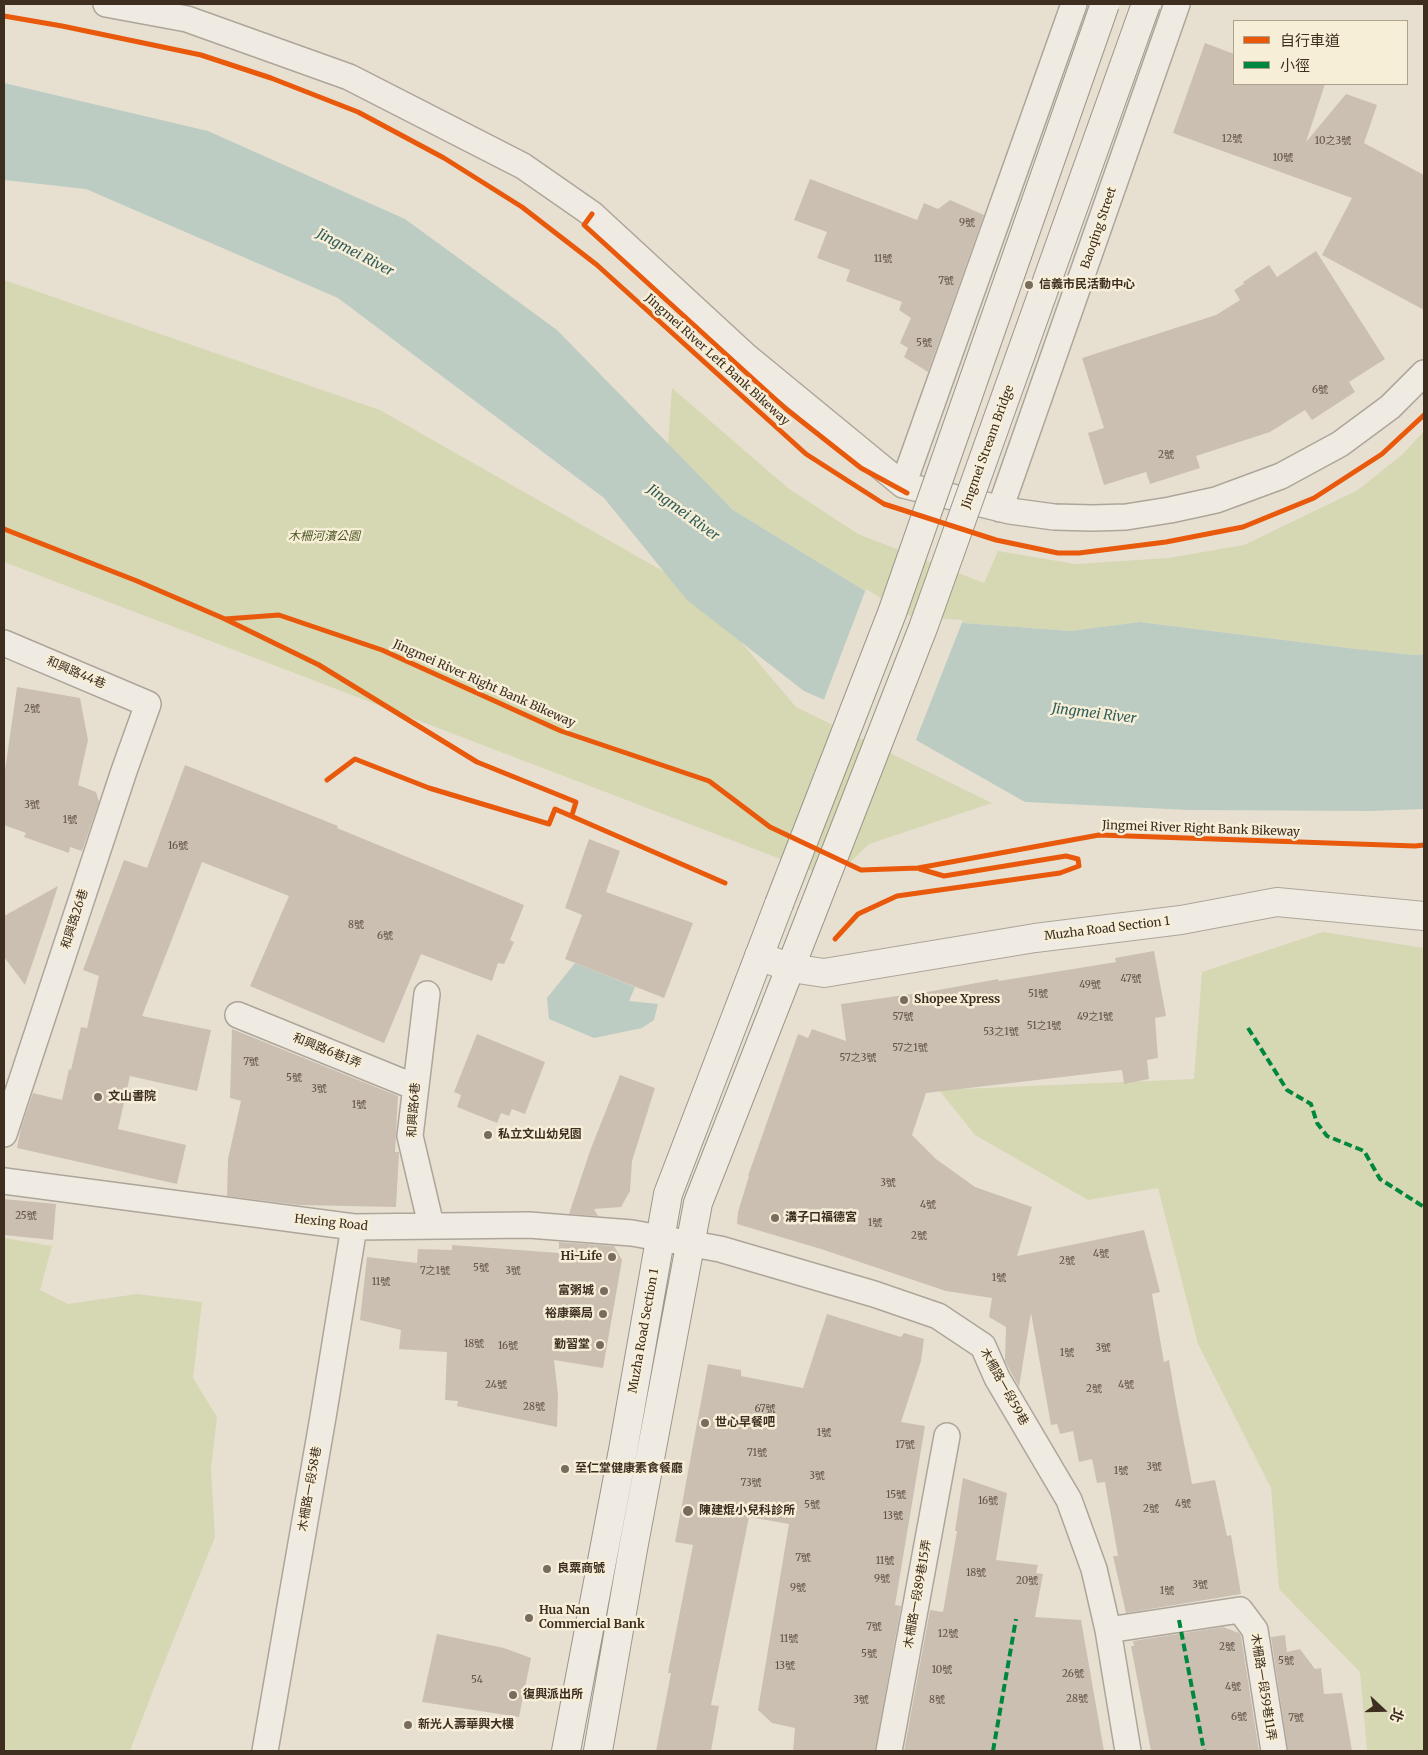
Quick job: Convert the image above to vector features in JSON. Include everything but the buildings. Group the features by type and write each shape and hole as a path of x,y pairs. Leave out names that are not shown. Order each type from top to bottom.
{"main road":[{"path":"758,956 892,613 1105,4"},
{"name":"Jingmei Stream Bridge","path":"791,968 923,628 1146,4"},
{"name":"Muzha Road Section 1","path":"566,1751 623,1450 668,1194 758,956 791,968 824,973 1035,938 1181,920 1277,902 1424,916"},
{"path":"598,1751 633,1549 698,1203 791,968"}],"street":[{"path":"106,4 187,20 349,76 523,166 592,214 746,356 903,485 1000,509 1054,516 1093,518 1170,510 1216,500 1281,476 1340,444 1390,407 1424,373"},
{"path":"903,485 1074,4"},
{"name":"Baoqing Street","path":"1000,509 1177,4"},
{"name":"和興路44巷","path":"4,643 148,704"},
{"name":"和興路26巷","path":"4,1134 148,704"},
{"name":"和興路6巷","path":"427,994 410,1136 431,1225"},
{"name":"和興路6巷1弄","path":"238,1015 415,1087"},
{"name":"Hexing Road","path":"4,1181 354,1227 529,1225 632,1233 660,1238"},
{"name":"木柵路一段58巷","path":"265,1751 354,1227"},
{"name":"木柵路一段59巷","path":"660,1238 720,1249 864,1291 938,1316 983,1346 997,1378 1069,1500 1094,1568 1108,1630 1128,1751"},
{"name":"木柵路一段89巷15弄","path":"889,1751 947,1436"},
{"name":"木柵路一段59巷11弄","path":"1108,1630 1240,1610 1255,1630 1274,1751"}],"green space":[{"name":"木柵河濱公園","path":"4,280 380,410 698,591 796,707 992,803 869,844 833,879 4,562"},
{"path":"672,388 788,488 858,534 984,583 998,551 1075,564 1168,558 1244,545 1358,490 1404,453 1424,431 1424,654 1414,655 1356,649 1141,622 1070,631 911,619 733,510 668,444"},
{"path":"1323,932 1424,948 1424,1751 1367,1751 1360,1672 1279,1589 1271,1488 1198,1344 1158,1188 1088,1200 975,1135 939,1090 1194,1079 1202,972"},
{"path":"4,1238 52,1246 40,1290 68,1304 137,1294 202,1302 193,1378 217,1417 211,1469 215,1537 130,1751 4,1751"}],"water":[{"name":"Jingmei River","path":"4,83 208,131 405,219 557,330 733,510 911,619 1070,631 1140,622 1356,649 1414,655 1424,654 1424,809 1371,811 1188,810 1025,802 916,740 804,691 687,600 604,498 338,298 86,189 4,180"},
{"path":"575,963 635,987 629,1001 658,1004 654,1020 642,1028 594,1038 549,1019 547,998"}],"pier":[{"path":"866,589 912,617 963,620 915,742 823,702"}],"marked path":[{"path":"1248,1028 1287,1090 1311,1104 1317,1123 1327,1136 1364,1151 1380,1179 1424,1207"},
{"path":"993,1751 1016,1619"},
{"path":"1179,1620 1204,1751"}],"cycle path":[{"name":"Jingmei River Left Bank Bikeway","path":"4,16 201,55 271,78 358,112 444,158 522,207 597,265 806,454 884,504 996,540 1058,553 1079,553 1166,542 1243,527 1314,498 1382,454 1424,415"},
{"name":"Jingmei River Left Bank Bikeway","path":"592,214 584,225 786,409 861,468 907,493"},
{"path":"4,529 137,581 225,619 319,665 477,762 576,802 572,815"},
{"name":"Jingmei River Right Bank Bikeway","path":"225,619 279,615 382,650 561,731 709,781 770,827 861,870 918,868 1099,835 1424,845"},
{"path":"327,780 355,759 429,788 549,824 555,809 725,883"},
{"path":"835,939 858,914 897,896 1060,873 1079,866 1078,859 1066,856 944,876 920,869"}],"place":[{"name":"信義市民活動中心","path":"1029,285"},
{"name":"Shopee Xpress","path":"904,1000"},
{"name":"文山書院","path":"98,1097"},
{"name":"私立文山幼兒園","path":"488,1135"},
{"name":"溝子口福德宮","path":"775,1218"},
{"name":"Hi-Life","path":"612,1257"},
{"name":"富粥城","path":"604,1291"},
{"name":"裕康藥局","path":"603,1314"},
{"name":"勤習堂","path":"600,1345"},
{"name":"世心早餐吧","path":"705,1423"},
{"name":"至仁堂健康素食餐廳","path":"565,1469"},
{"name":"陳建焜小兒科診所","path":"688,1511"},
{"name":"良粟商號","path":"547,1569"},
{"name":"Hua Nan Commercial Bank","path":"529,1618"},
{"name":"復興派出所","path":"513,1695"},
{"name":"新光人壽華興大樓","path":"408,1725"}]}
